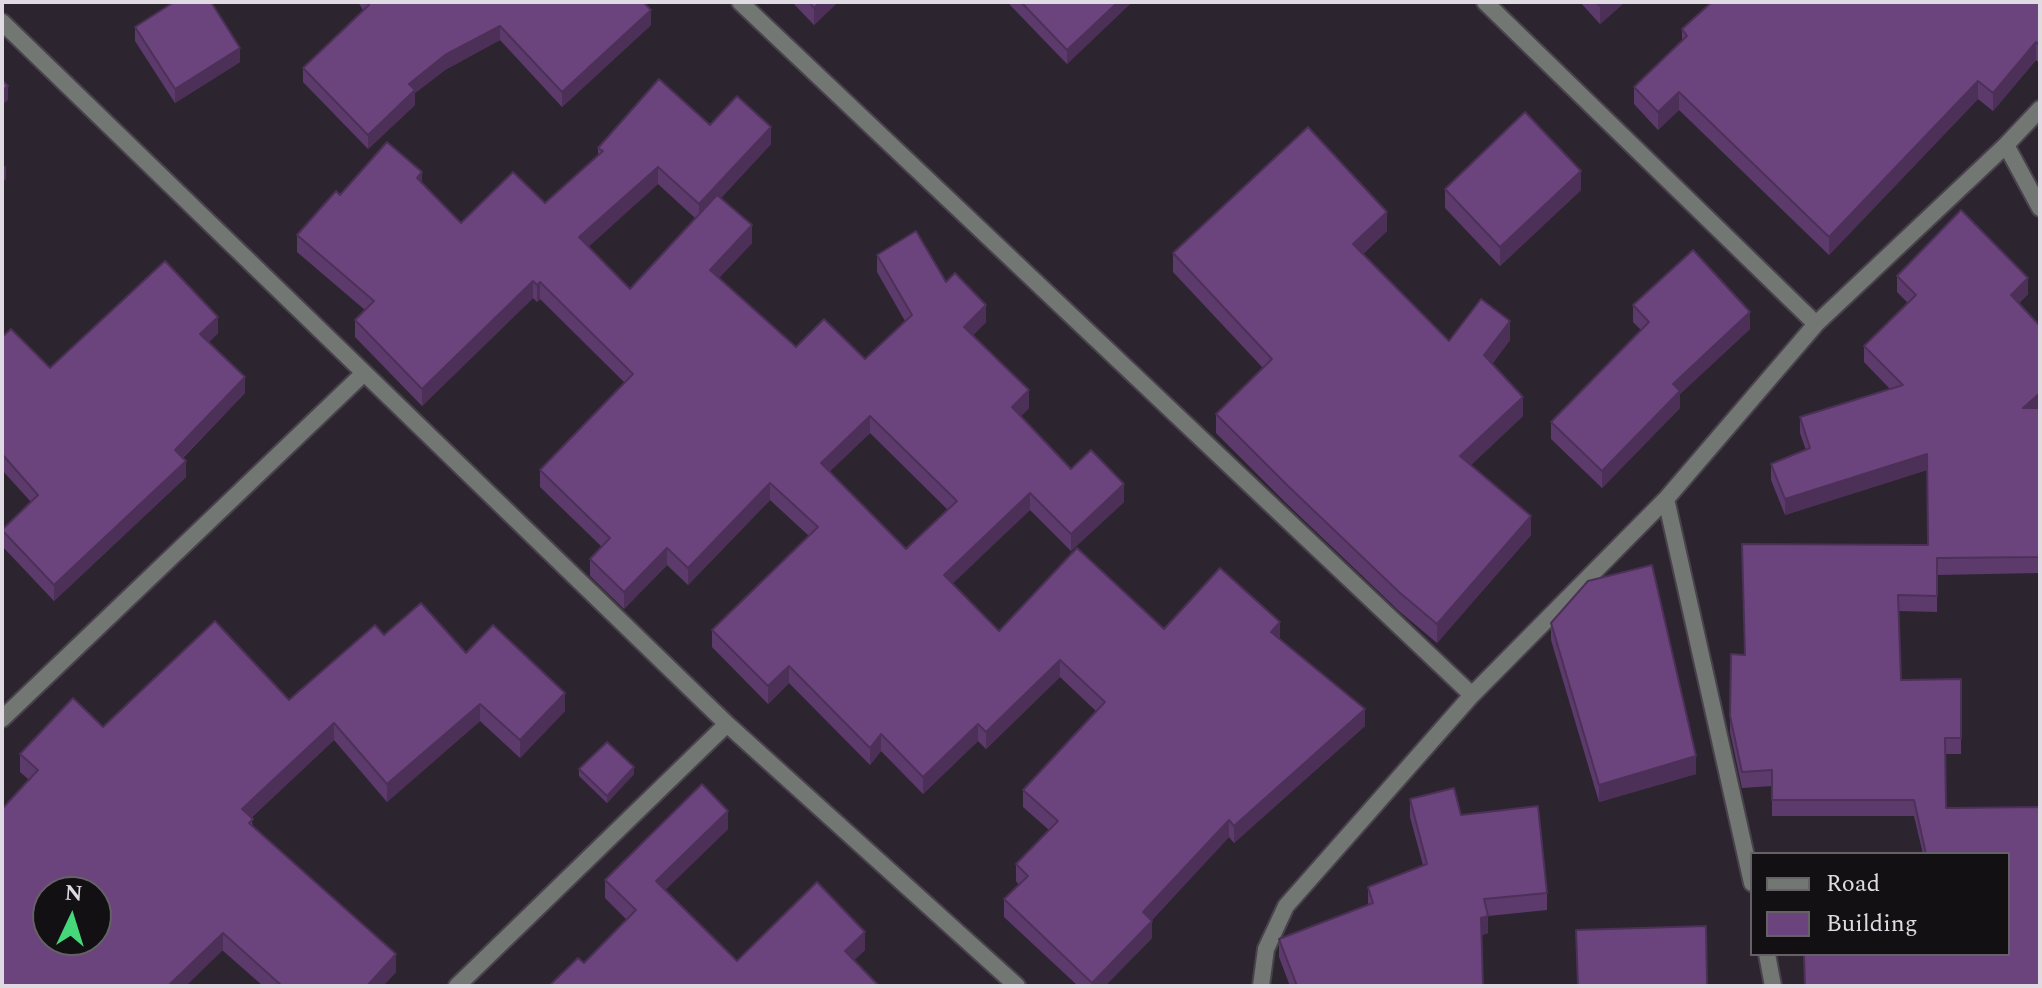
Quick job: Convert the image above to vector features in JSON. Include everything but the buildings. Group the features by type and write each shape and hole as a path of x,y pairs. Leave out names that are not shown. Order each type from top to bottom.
{"street":[{"path":"740,2 1472,695"},
{"path":"1485,2 1816,324"},
{"path":"2,22 727,724 1017,986"},
{"path":"1261,986 1266,949 1286,906 1472,695 1666,499 1816,324 2006,145 2040,109"},
{"path":"2006,145 2040,208"},
{"path":"2,719 363,374"},
{"path":"1666,499 1750,874"},
{"path":"457,986 727,724"},
{"path":"1767,956 1773,986"}]}
